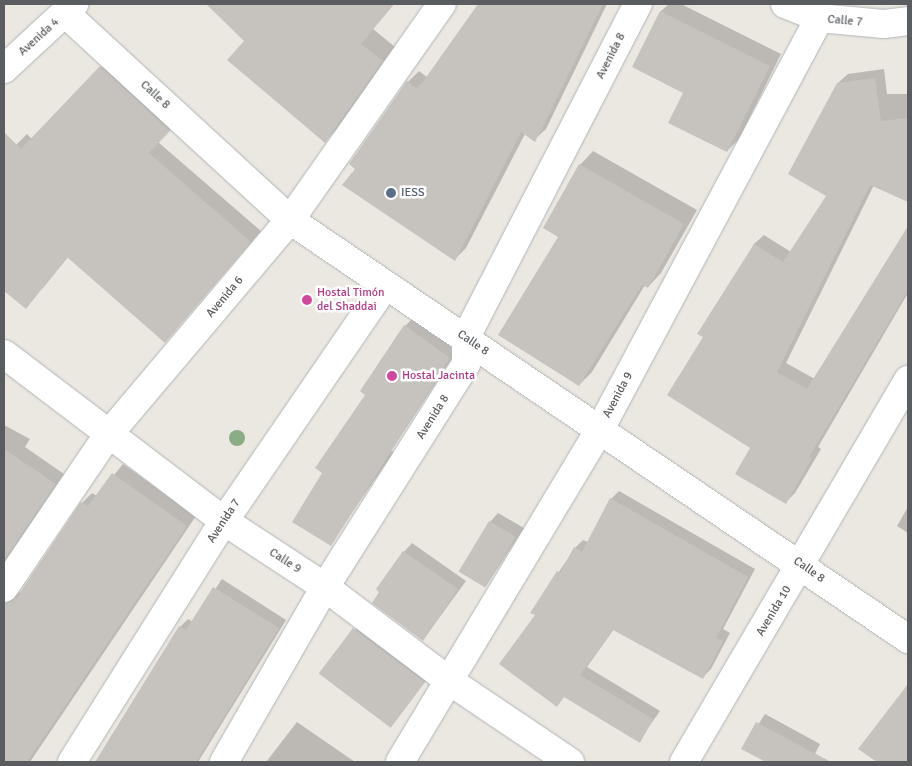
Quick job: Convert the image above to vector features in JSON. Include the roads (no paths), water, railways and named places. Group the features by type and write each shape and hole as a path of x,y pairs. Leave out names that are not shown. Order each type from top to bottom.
{"street":[{"name":"Avenida 6","path":"4,588 108,435 290,220 442,4"},
{"name":"Avenida 8","path":"224,762 325,587 466,364 466,337 638,4"},
{"name":"Calle 7","path":"785,4 819,18 884,24 908,21"},
{"name":"Calle 8","path":"70,8 290,220 385,286 466,337 802,564 908,639"},
{"name":"Avenida 4","path":"4,69 70,8"},
{"name":"Avenida 9","path":"400,762 600,429 819,18"},
{"name":"Avenida 7","path":"72,762 224,521 385,286"},
{"name":"Calle 9","path":"4,354 108,435 224,521 325,587 448,680 570,762"},
{"name":"Avenida 10","path":"684,762 802,564 908,380"}],"place":[{"name":"IESS","path":"391,193"},
{"name":"Hostal Timón del Shaddai","path":"307,300"},
{"name":"Hostal Jacinta","path":"392,376"}]}
